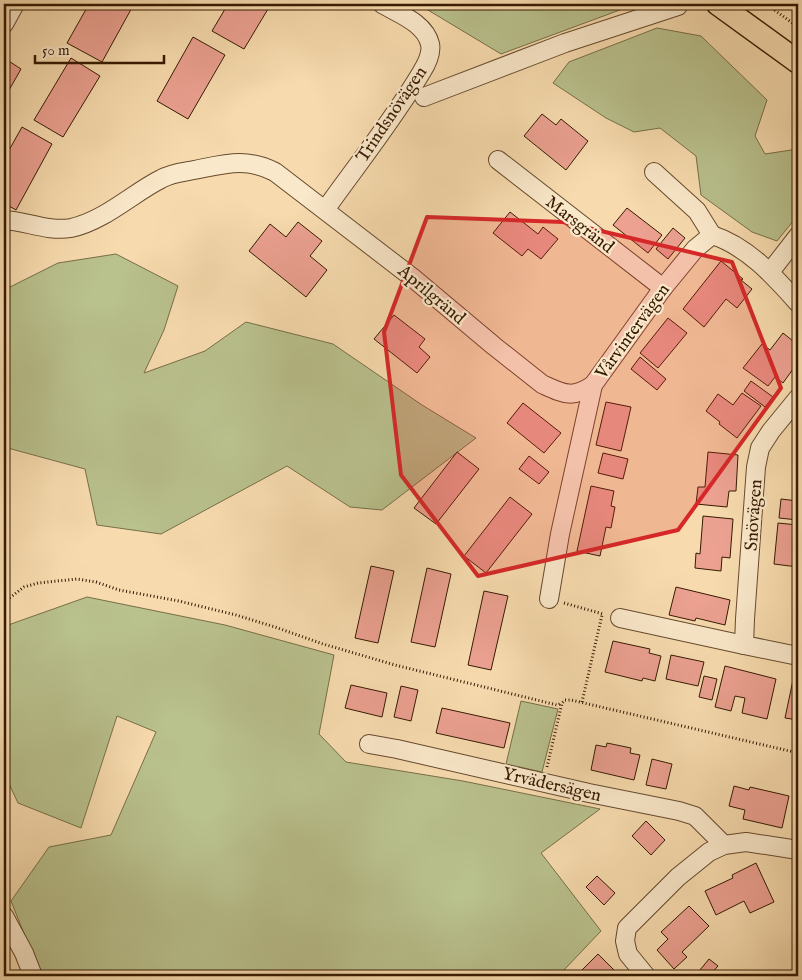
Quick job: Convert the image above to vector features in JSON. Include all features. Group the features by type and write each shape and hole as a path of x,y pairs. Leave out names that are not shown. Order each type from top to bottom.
{"main road":[{"path":"718,4 798,62"}],"street":[{"path":"4,24 15,4"},
{"name":"Trindsnövägen","path":"325,210 409,90 427,61 431,46 427,35 415,23 382,4"},
{"path":"424,97 565,43 678,6 679,4"},
{"name":"Marsgränd","path":"498,160 663,288"},
{"name":"Aprilgränd","path":"4,220 52,228 71,228 88,222 123,204 162,178 175,173 239,162 263,166 275,172 413,278 542,384 564,394 581,393 593,385"},
{"path":"654,172 697,211 712,235 729,240 770,272 798,303"},
{"name":"Vårvintervägen","path":"549,599 560,534 593,385 663,288 695,248 712,235"},
{"path":"770,272 798,236"},
{"name":"Snövägen","path":"744,645 756,466 760,448 798,398"},
{"path":"620,618 798,656"},
{"name":"Yrvädersägen","path":"369,744 544,783 679,810 695,816 724,845"},
{"path":"646,976 628,954 624,942 627,928 678,877 709,852 724,845 746,842 798,850"},
{"path":"4,916 34,976"}],"path":[{"path":"766,4 798,26"},
{"path":"4,602 24,587 38,583 77,579 96,582 119,590 180,600 236,615 322,644 395,665 557,705 566,700 582,702 798,753"},
{"path":"549,599 620,618"},
{"path":"582,702 602,614"},
{"path":"544,783 562,703"}],"highlighted area":[{"path":"427,217 563,222 732,262 781,388 678,530 478,576 401,475 384,332"}],"green space":[{"path":"418,4 636,4 501,54"},
{"path":"657,28 701,36 767,100 755,136 765,154 798,149 798,215 777,241 752,232 701,195 696,156 660,128 634,132 606,118 553,83 569,62"},
{"path":"116,254 178,286 164,330 144,373 205,351 246,322 333,344 422,405 476,438 382,510 350,507 287,466 161,534 97,525 85,469 4,447 4,290 58,263"},
{"path":"87,597 225,625 334,655 319,734 346,762 463,781 600,809 541,853 601,931 563,971 562,976 41,976 11,901 49,847 111,835 156,732 117,716 81,828 18,803 4,773 4,628"},
{"path":"521,701 558,709 542,772 506,764"}],"building":[{"path":"89,4 134,4 102,62 67,43"},
{"path":"228,4 271,4 244,49 212,31"},
{"path":"193,37 225,55 188,119 157,101"},
{"path":"4,58 21,69 4,99"},
{"path":"71,58 100,76 63,137 34,120"},
{"path":"542,114 556,125 561,119 588,141 566,170 524,136"},
{"path":"22,127 52,144 16,210 4,203 4,159"},
{"path":"627,208 662,235 648,253 613,225"},
{"path":"510,212 538,234 543,227 558,239 541,259 528,249 522,256 493,233"},
{"path":"298,222 322,241 310,256 327,270 306,297 249,251 270,224 286,237"},
{"path":"673,228 685,238 668,259 656,249"},
{"path":"721,261 752,289 737,308 726,299 704,327 683,309"},
{"path":"394,315 425,339 419,347 430,357 417,373 374,339"},
{"path":"668,318 687,333 658,368 640,353"},
{"path":"783,333 798,345 798,362 783,383 775,377 768,386 743,368 762,344 770,350"},
{"path":"640,357 666,379 657,390 631,369"},
{"path":"751,381 773,397 765,407 744,391"},
{"path":"742,393 761,406 737,438 706,411 718,394 733,405"},
{"path":"606,402 631,407 621,451 596,445"},
{"path":"523,403 561,433 544,453 507,423"},
{"path":"457,452 479,469 436,524 414,508"},
{"path":"708,452 738,455 736,491 729,491 727,507 696,504 698,487 705,487"},
{"path":"603,453 628,459 623,479 598,473"},
{"path":"529,456 549,472 539,484 519,469"},
{"path":"591,486 614,491 611,506 615,507 611,528 606,527 600,556 577,551"},
{"path":"510,497 532,514 486,573 464,556"},
{"path":"781,499 798,501 798,520 779,518"},
{"path":"703,516 733,519 730,558 722,557 721,571 695,568 696,553 700,554"},
{"path":"778,523 798,525 798,567 774,564"},
{"path":"371,566 394,571 378,643 355,638"},
{"path":"427,568 451,574 435,647 411,642"},
{"path":"676,587 730,600 725,625 696,618 695,621 669,615"},
{"path":"484,591 508,596 491,670 468,665"},
{"path":"613,641 650,649 649,653 661,656 655,681 643,678 642,681 605,672"},
{"path":"671,655 704,662 698,686 666,679"},
{"path":"725,666 776,679 767,719 742,713 745,698 735,696 731,711 715,707"},
{"path":"704,676 717,679 712,700 699,697"},
{"path":"793,680 798,681 798,720 785,718"},
{"path":"351,685 387,693 382,717 345,708"},
{"path":"401,686 418,690 411,721 394,717"},
{"path":"442,708 510,723 504,748 436,733"},
{"path":"607,743 631,748 630,753 640,755 634,780 591,770 596,745 606,747"},
{"path":"652,759 672,764 666,789 646,785"},
{"path":"734,786 749,790 750,787 789,796 782,828 743,819 745,810 729,806"},
{"path":"646,821 665,840 651,855 632,836"},
{"path":"756,863 774,902 750,913 744,901 716,915 705,891 733,878 732,875"},
{"path":"597,876 615,893 604,905 586,887"},
{"path":"689,906 709,926 682,952 687,957 674,969 657,950 668,939 661,932"},
{"path":"598,954 620,976 583,976 579,973"},
{"path":"709,959 718,966 709,976 695,976"}]}
